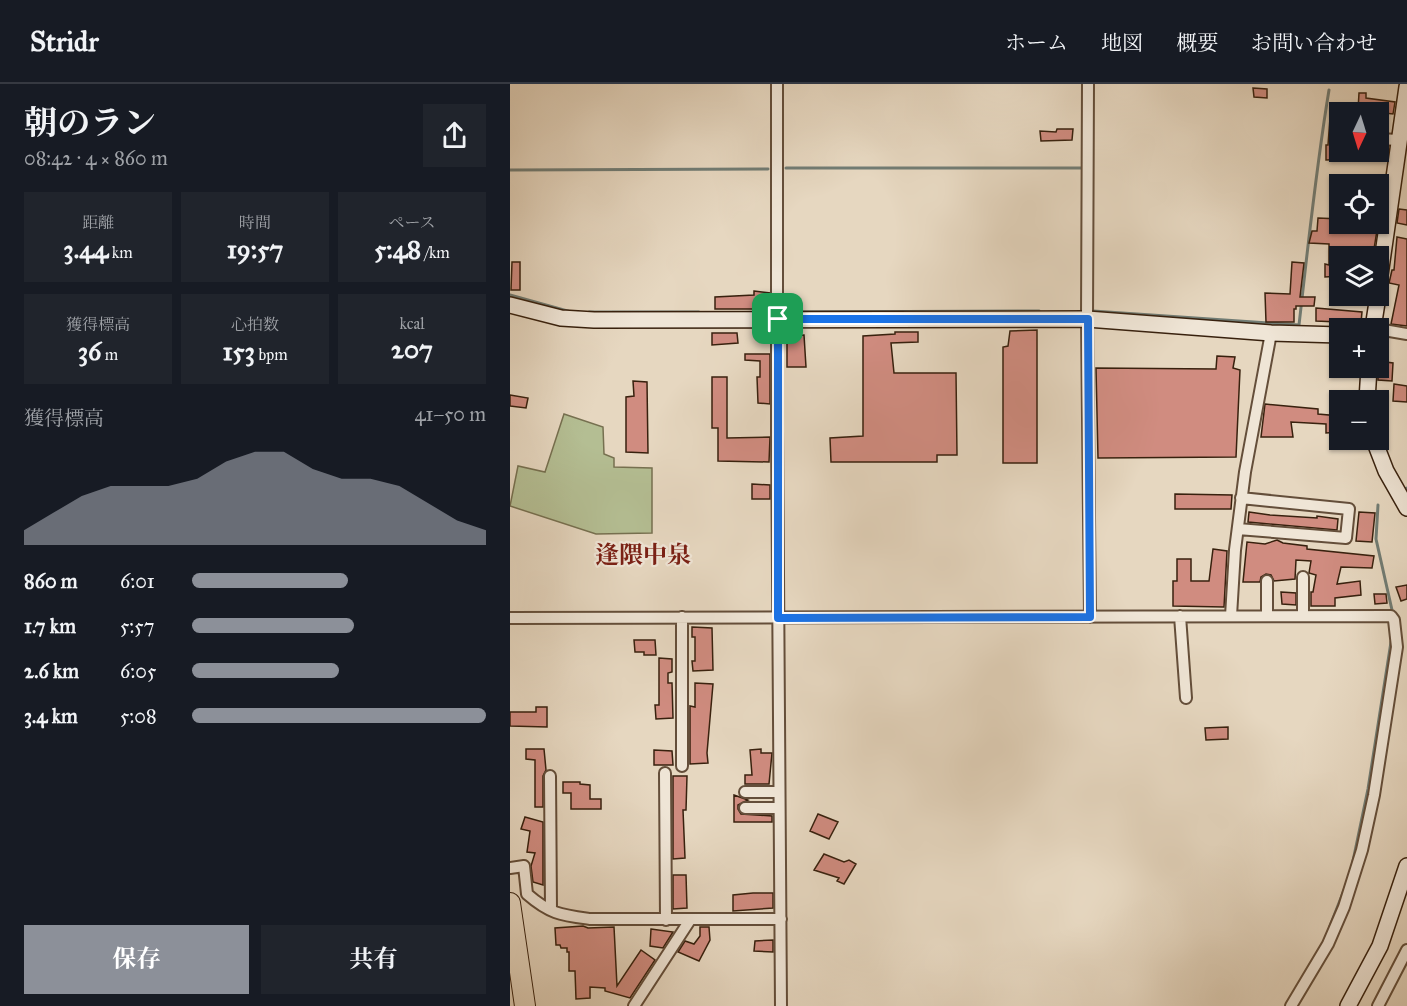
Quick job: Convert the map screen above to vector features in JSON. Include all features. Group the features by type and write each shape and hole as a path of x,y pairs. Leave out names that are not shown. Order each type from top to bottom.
{"highway":[{"path":"510,903 525,1006"}],"street":[{"path":"777,84 779,808 782,1006"},
{"path":"1088,84 1090,617"},
{"path":"1384,246 1407,87"},
{"path":"1389,140 1399,140"},
{"path":"510,305 561,318 1088,319 1271,333 1329,335"},
{"path":"1389,331 1407,334"},
{"path":"1231,616 1241,498 1258,393 1271,333"},
{"path":"1378,450 1386,471 1407,508"},
{"path":"1238,529 1346,538 1349,509 1241,498"},
{"path":"1303,577 1303,616"},
{"path":"1267,581 1267,616"},
{"path":"1180,616 1186,698"},
{"path":"510,618 1391,616 1394,620 1397,647 1374,795 1357,867 1344,907 1328,944 1291,1006"},
{"path":"682,617 682,766"},
{"path":"665,773 666,920"},
{"path":"550,776 551,910"},
{"path":"746,792 779,792"},
{"path":"745,808 779,808"},
{"path":"510,868 524,866 527,894 560,915 590,919 781,919"},
{"path":"1348,1006 1380,946 1407,866"},
{"path":"634,1006 690,920"},
{"path":"1378,1006 1407,950"}],"green space":[{"path":"564,414 603,427 604,454 614,458 614,467 652,468 652,533 596,534 510,506 518,466 545,472"}],"building":[{"path":"1253,88 1267,89 1267,98 1254,97"},
{"path":"1359,93 1366,93 1366,98 1395,102 1393,114 1389,114 1389,102 1358,102"},
{"path":"1057,129 1073,129 1072,140 1041,141 1040,131 1056,132"},
{"path":"1329,132 1329,160 1326,160 1326,145 1328,145"},
{"path":"1399,209 1407,210 1407,225 1397,223"},
{"path":"1318,218 1329,218 1329,234 1376,234 1374,246 1329,246 1329,244 1309,243 1312,231 1317,231"},
{"path":"1397,237 1407,239 1407,326 1391,324 1399,285 1389,283 1392,270 1394,270"},
{"path":"512,262 520,262 520,290 511,290"},
{"path":"1292,262 1304,263 1300,297 1315,297 1314,306 1296,306 1294,322 1266,322 1265,293 1290,294"},
{"path":"1325,264 1329,265 1329,277 1325,277"},
{"path":"754,291 770,293 770,309 715,309 715,297 754,295"},
{"path":"1316,308 1362,312 1361,318 1329,318 1329,322 1316,321"},
{"path":"1037,330 1037,463 1003,463 1003,347 1008,346 1010,331"},
{"path":"895,332 918,332 918,342 891,343 894,373 956,373 957,455 937,455 937,462 831,462 830,438 863,436 863,336 895,334"},
{"path":"712,333 737,333 738,343 712,345"},
{"path":"804,335 806,367 787,367 787,336"},
{"path":"745,354 770,354 770,404 758,403 757,377 760,377 760,361 745,360"},
{"path":"1217,356 1235,357 1233,368 1240,370 1236,457 1098,458 1096,368 1216,369"},
{"path":"1389,362 1393,363 1392,381 1378,380 1378,378 1389,378"},
{"path":"712,377 727,377 727,438 770,437 769,462 718,461 718,428 712,428"},
{"path":"633,381 647,382 648,453 626,452 626,397 634,396"},
{"path":"1394,384 1407,386 1407,402 1393,401"},
{"path":"510,395 528,398 526,408 510,406"},
{"path":"1265,404 1318,409 1318,414 1329,415 1329,433 1326,433 1326,424 1291,422 1293,437 1261,437"},
{"path":"752,484 770,485 770,499 752,499"},
{"path":"1175,494 1232,495 1231,509 1175,509"},
{"path":"1249,512 1338,519 1337,530 1248,522"},
{"path":"1359,512 1375,513 1372,542 1356,541"},
{"path":"1277,540 1307,546 1307,549 1374,556 1372,568 1341,567 1337,584 1360,581 1361,595 1335,598 1335,606 1311,606 1311,592 1313,592 1316,575 1309,573 1311,561 1296,560 1295,579 1274,581 1271,575 1266,574 1261,577 1260,582 1243,582 1247,542 1265,544"},
{"path":"1213,549 1227,551 1224,607 1173,606 1173,581 1177,581 1177,559 1191,559 1191,581 1209,581"},
{"path":"1407,585 1407,599 1401,601 1396,587"},
{"path":"1281,592 1296,593 1296,605 1282,604"},
{"path":"1374,594 1386,594 1387,603 1375,604"},
{"path":"692,627 712,628 713,670 693,671 695,637 692,637"},
{"path":"634,640 655,640 656,655 635,652"},
{"path":"659,658 672,659 672,672 668,673 668,683 672,683 673,718 656,719 655,705 659,705"},
{"path":"695,683 713,684 708,763 690,764 690,706 695,707"},
{"path":"536,707 547,707 547,727 510,726 510,712 536,712"},
{"path":"1228,727 1228,739 1206,740 1205,728"},
{"path":"526,749 544,749 546,770 543,776 543,807 535,807 535,760 526,759"},
{"path":"761,749 761,753 772,753 769,784 745,784 745,775 752,775 750,750"},
{"path":"654,750 672,751 673,765 654,765"},
{"path":"673,776 687,776 686,810 683,810 685,858 673,859"},
{"path":"563,782 580,782 580,784 590,785 590,799 601,799 601,809 571,809 571,793 563,793"},
{"path":"734,795 748,800 738,805 741,814 772,816 772,822 734,822"},
{"path":"818,814 838,822 829,839 810,831"},
{"path":"525,817 543,822 543,885 533,882 531,866 535,853 527,852 530,831 521,829"},
{"path":"824,854 856,864 844,884 837,881 839,878 814,870"},
{"path":"673,875 686,875 687,908 673,909"},
{"path":"773,893 773,908 733,911 733,895"},
{"path":"583,926 588,928 614,927 617,986 641,950 655,960 630,998 605,991 605,988 590,987 590,998 576,999 575,971 569,971 567,948 556,945 555,928"},
{"path":"700,927 709,927 710,940 699,961 678,952 685,941 694,944 700,936"},
{"path":"651,929 673,932 663,948 650,946"},
{"path":"773,940 773,952 754,951 755,941"}],"waterway":[{"path":"1093,311 1299,325 1329,90"},
{"path":"786,168 1082,168"},
{"path":"510,170 768,169"},
{"path":"510,295 571,312"},
{"path":"793,312 1039,311"},
{"path":"589,312 699,312"},
{"path":"1378,505 1376,539 1392,610"},
{"path":"1353,861 1368,789 1391,642"},
{"path":"1330,926 1346,885"}],"district":[{"name":"逢隈中泉","path":"643,555"}],"route":[{"path":"778,319 1088,319 1090,617 778,618 778,319"}]}
